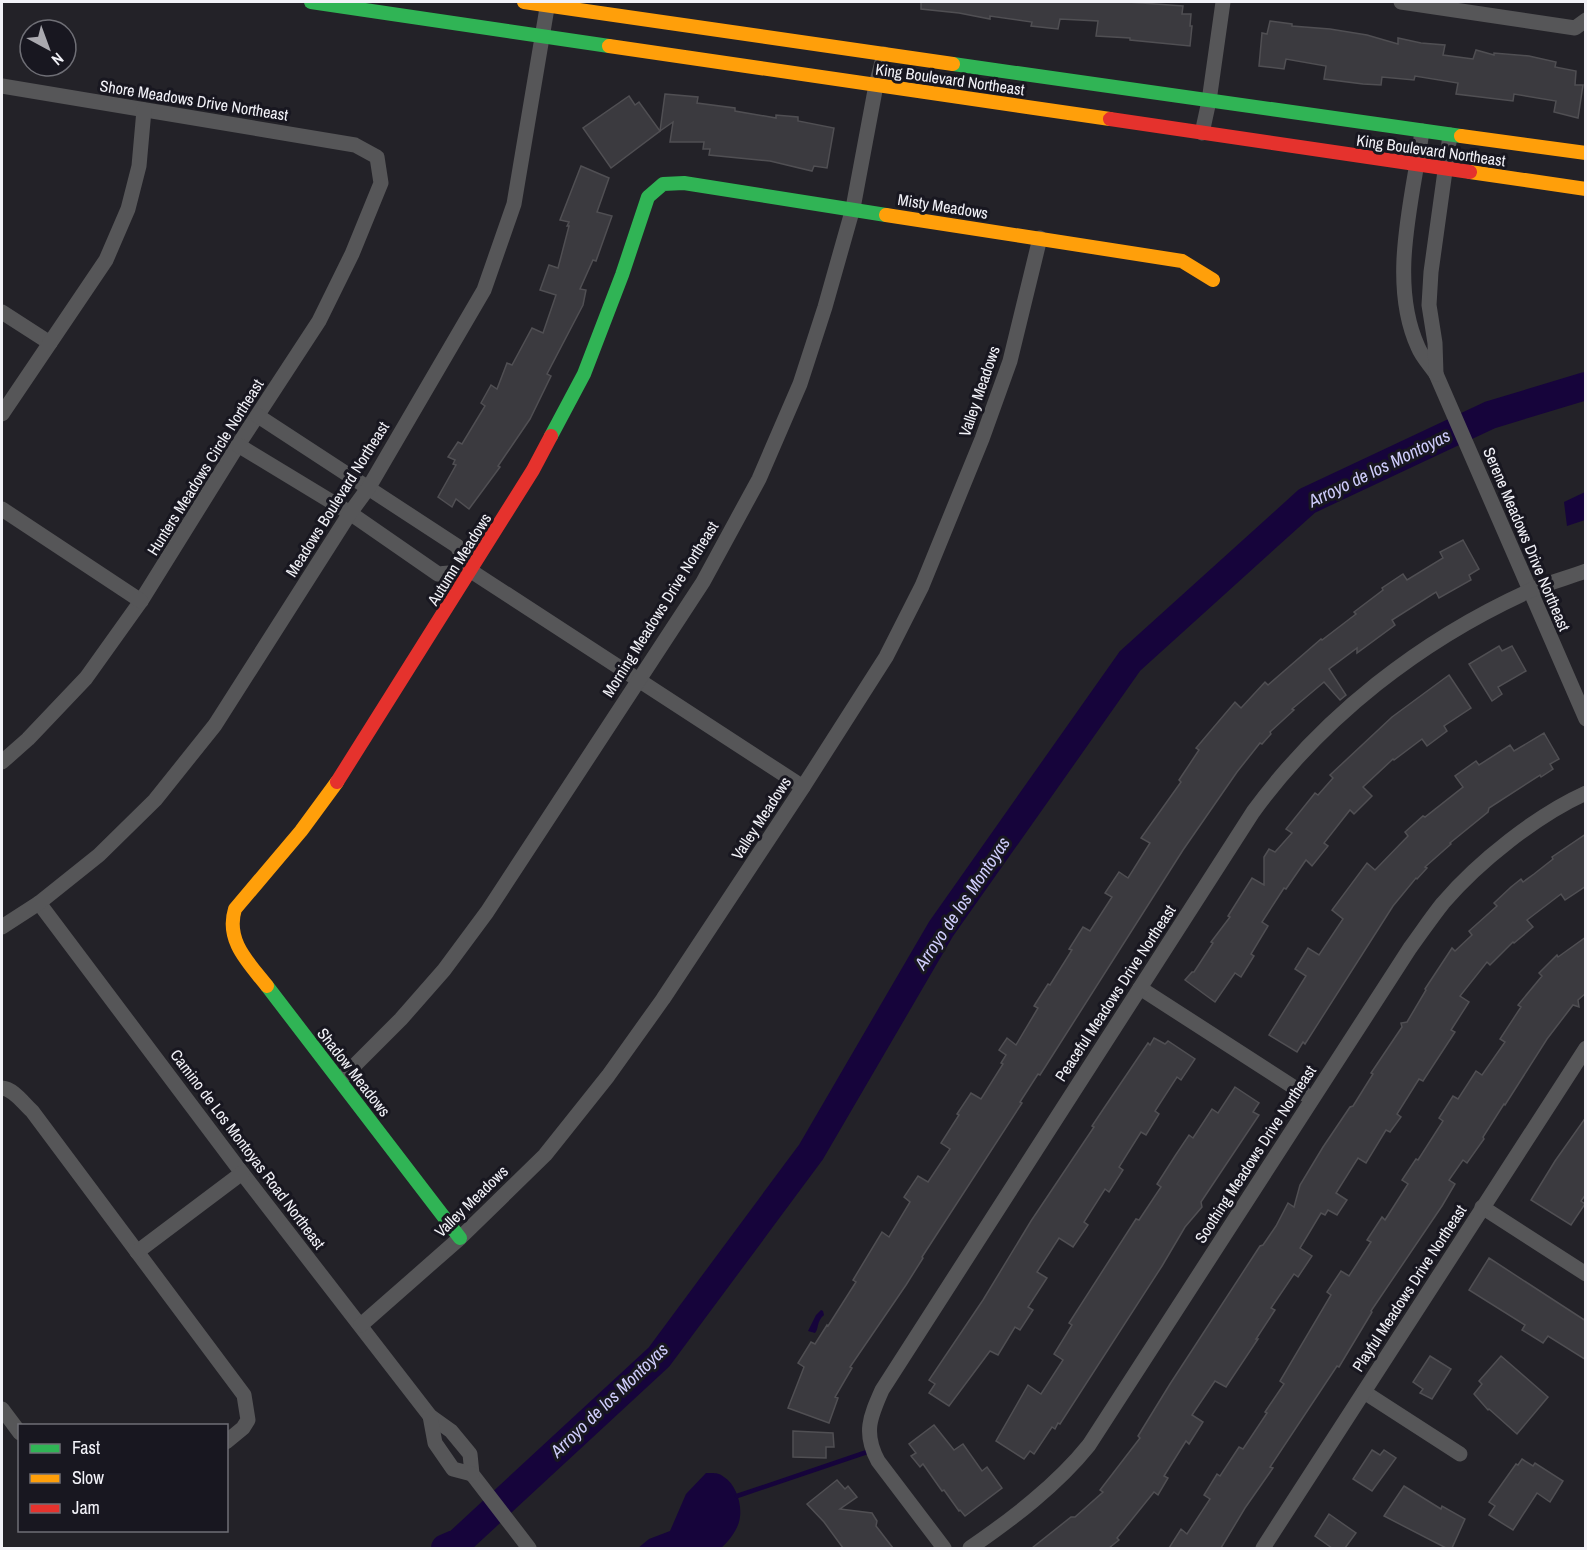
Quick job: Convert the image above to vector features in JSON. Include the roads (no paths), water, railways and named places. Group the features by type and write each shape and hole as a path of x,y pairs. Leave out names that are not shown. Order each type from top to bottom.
{"street":[{"name":"King Boulevard Northeast","path":"311,2 1586,189"},
{"name":"King Boulevard Northeast","path":"524,2 548,3 1209,101 1586,153"},
{"path":"1202,133 1209,101 1223,2"},
{"path":"1401,2 1580,24"},
{"name":"Meadows Boulevard Northeast","path":"2,927 39,903 99,855 154,800 215,725 350,513 369,487 484,290 514,204 548,3"},
{"name":"Morning Meadows Drive Northeast","path":"340,1080 401,1019 444,970 487,912 703,582 759,479 800,384 825,307 854,208 876,85 884,54"},
{"name":"Shore Meadows Drive Northeast","path":"2,87 356,145 377,158"},
{"path":"2,414 106,260 128,209 139,165 144,110"},
{"name":"Serene Meadows Drive Northeast","path":"1422,130 1404,240 1404,283 1410,321 1418,348 1436,374 1586,719"},
{"name":"Serene Meadows Drive Northeast","path":"1436,374 1435,343 1429,305 1431,272 1450,135"},
{"name":"Hunters Meadows Circle Northeast","path":"2,762 28,739 86,678 141,601 238,444 319,321 352,254 381,183 377,158"},
{"name":"Misty Meadows","path":"663,184 684,183 854,208 1182,261 1213,280"},
{"name":"Autumn Meadows","path":"230,923 235,909 301,831 340,779 533,470 584,374 622,275 648,197 663,184"},
{"name":"Valley Meadows","path":"361,1325 460,1238 545,1155 608,1076 663,999 886,657 922,586 982,439 1010,361 1040,238"},
{"path":"2,312 50,343"},
{"path":"258,416 457,546 471,571 803,787"},
{"path":"238,444 350,513 438,574 471,571"},
{"path":"2,509 141,601"},
{"name":"Peaceful Meadows Drive Northeast","path":"944,1548 878,1461 872,1450 870,1418 882,1390 1253,812 1274,783 1324,730 1381,679 1448,633 1530,591 1586,571"},
{"name":"Soothing Meadows Drive Northeast","path":"970,1548 1054,1484 1071,1468 1089,1445 1410,948 1444,902 1484,863 1529,827 1586,793"},
{"name":"Camino de Los Montoyas Road Northeast","path":"39,903 242,1173 430,1416 451,1431 470,1454 475,1478 529,1548"},
{"name":"Shadow Meadows","path":"230,923 232,938 240,951 460,1238"},
{"path":"1140,988 1312,1099"},
{"name":"Playful Meadows Drive Northeast","path":"1263,1548 1586,1048"},
{"path":"2,1088 11,1092 32,1111 244,1395 249,1420 228,1440"},
{"path":"137,1252 242,1173"},
{"path":"1482,1207 1586,1274"},
{"path":"1364,1392 1460,1454"},
{"path":"2,1409 18,1430"},
{"name":"Camino de Los Montoyas Road Northeast","path":"430,1416 435,1443 453,1468 475,1478"}],"waterway":[{"name":"Arroyo de los Montoyas","path":"445,1548 459,1542 659,1357 811,1152 941,929 1130,661 1307,501 1490,415 1586,386"},
{"path":"737,1496 870,1451"}]}
